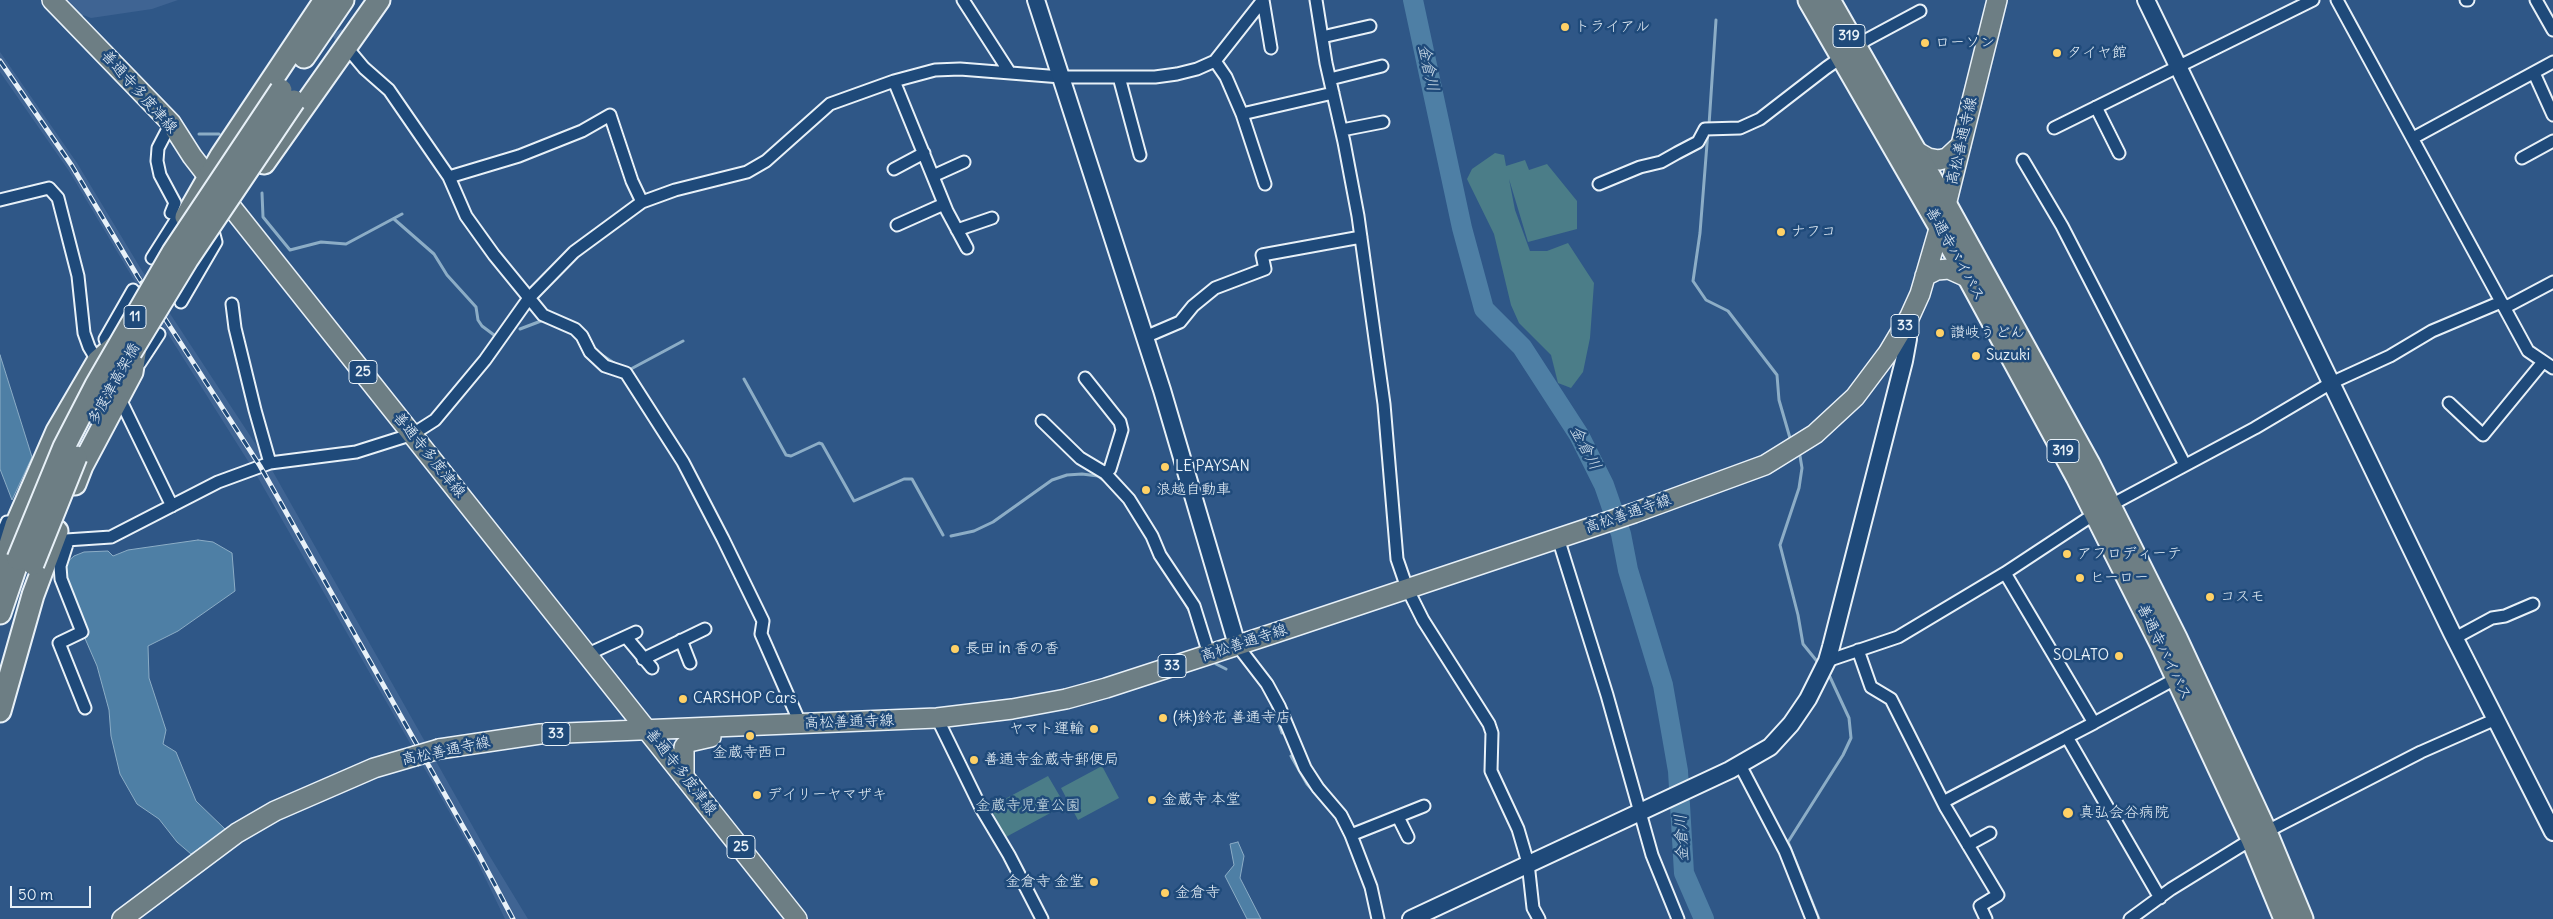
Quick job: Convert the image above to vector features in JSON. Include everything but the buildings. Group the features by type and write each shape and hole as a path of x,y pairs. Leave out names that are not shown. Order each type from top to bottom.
{"highway":[{"name":"11","path":"288,95 343,0"},
{"name":"11","path":"288,95 362,0"},
{"path":"321,4 209,175 179,215 189,242 213,232 234,209 344,45 379,0"},
{"name":"善通寺バイパス","path":"1809,0 1849,53 1914,150 1946,205 2103,509 2177,678 2302,919"},
{"name":"善通寺バイパス","path":"1829,0 1849,53 1940,228 2176,638 2259,836 2284,919"},
{"name":"多度津高架橋","path":"0,666 25,562 61,455 96,385 173,252 288,95"},
{"path":"0,577 16,525 58,430 103,356 118,343 144,332 132,372 82,466 60,542 33,594 0,711"},
{"name":"多度津高架橋","path":"0,613 25,562"}],"main road":[{"name":"善通寺多度津線","path":"52,0 171,123 192,156 209,175 797,919"},
{"name":"高松善通寺線","path":"122,919 237,833 275,811 374,768 439,749 540,734 937,718 1012,709 1066,699 1237,646 1560,538 1765,465 1815,434 1855,397 1872,376 1906,323 1926,276 1940,228 1996,0"},
{"path":"1914,150 1928,158 1939,160 1947,158 1961,145"},
{"path":"1926,276 1937,270 1949,269 1969,278"},
{"path":"540,734 559,728 617,726 623,711 621,695"},
{"path":"684,776 682,758 684,748 689,742 754,732 768,726"},
{"path":"666,753 665,738 673,730"}],"street":[{"path":"963,0 1010,73"},
{"path":"1036,0 1145,337 1237,646 1267,684 1280,706 1305,768 1318,788 1341,816 1351,835 1371,887 1378,919"},
{"path":"1263,0 1272,48"},
{"path":"0,539 7,522 60,542 111,537 218,482 270,463 356,452 412,434 435,420 485,360 529,298 574,252 642,202 675,190 747,172 766,161 791,141 830,104 894,81 935,70 960,69 1061,77 1119,77 1177,74 1198,69 1215,61 1263,0"},
{"path":"1316,0 1361,237 1384,404 1396,559 1407,588 1423,620 1489,724 1492,733 1491,771 1518,829 1528,863 1533,908 1539,919"},
{"path":"2146,0 2455,638 2553,832"},
{"path":"2337,0 2506,307 2528,351 2548,365 2483,435 2449,403"},
{"path":"2536,0 2553,30"},
{"path":"2054,128 2308,1"},
{"path":"1599,184 1640,167 1661,162 1698,142 1708,128 1740,128 1760,119 1866,40 1920,11"},
{"path":"1322,37 1370,26"},
{"path":"344,45 364,68 389,90 449,177 466,216 494,255 543,315 575,329 582,336 590,352 605,366 626,373 683,462 763,622 761,634 797,716"},
{"path":"1215,61 1226,77 1242,114 1265,184"},
{"path":"2413,138 2553,62"},
{"path":"1330,79 1382,66"},
{"path":"2534,73 2553,114"},
{"path":"1119,77 1140,155"},
{"path":"894,81 944,204 967,248"},
{"path":"1242,114 1333,92"},
{"path":"2096,106 2120,153"},
{"path":"449,177 518,156 582,131 610,115 632,181 642,202"},
{"path":"1342,130 1383,122"},
{"path":"171,123 158,148 157,161 160,175 170,190 179,215 213,232 216,242 181,302"},
{"path":"2522,158 2553,141"},
{"path":"894,168 924,154"},
{"path":"2023,160 2062,226 2185,465"},
{"path":"933,176 964,162"},
{"path":"0,200 49,188 58,198 78,276 84,333 89,347 103,356 132,367"},
{"path":"897,225 944,204"},
{"path":"152,258 179,215"},
{"path":"957,230 992,218"},
{"path":"1145,337 1180,322 1192,306 1215,288 1265,269 1262,255 1361,237"},
{"path":"2506,307 2553,282"},
{"path":"132,290 105,339 103,356 118,397 172,506"},
{"path":"1827,661 1898,636 2005,573 2103,509 2331,383 2390,356 2432,331 2501,302 2506,307"},
{"path":"232,304 235,328 250,391 270,463"},
{"path":"1411,919 1740,765 1770,747 1791,724 1808,699 1827,661 1898,390 1908,339 1906,323"},
{"path":"1872,376 1880,373 1892,376 1898,390"},
{"path":"1085,378 1120,422 1122,430 1110,469 1106,473"},
{"path":"1042,421 1080,458 1106,473 1140,514 1160,556 1194,606 1209,654"},
{"path":"1560,538 1652,854 1678,919"},
{"path":"60,542 61,580 82,632 59,643 61,663 85,708"},
{"path":"2005,573 2094,723"},
{"path":"2455,638 2492,618 2505,616 2533,604"},
{"path":"643,659 704,629"},
{"path":"588,654 631,634 643,659 652,668"},
{"path":"681,640 690,662"},
{"path":"1858,650 1871,687 1891,698 1943,802 1998,895 1980,906 1986,919"},
{"path":"1943,802 2177,678"},
{"path":"937,718 980,808 1009,855 1042,919"},
{"path":"2130,919 2259,836 2422,752 2496,719"},
{"path":"2067,737 2160,898"},
{"path":"1740,765 1785,852 1812,919"},
{"path":"1351,835 1424,806"},
{"path":"1398,816 1408,837"},
{"path":"1968,845 1990,833"}],"shaded area":[{"path":"59,0 178,0 152,9 91,18 83,15 79,20"},
{"path":"0,52 77,163 144,274 268,463 486,850 528,919 505,919 474,855 253,469 134,280 69,171 0,72"},
{"path":"0,355 32,457 12,500 0,469"},
{"path":"198,540 213,542 232,553 235,591 178,631 148,646 149,678 166,730 163,744 176,752 196,801 226,830 191,854 177,842 159,819 137,804 120,774 111,736 109,710 97,666 63,588 64,565 74,556 84,552 108,551 113,556 128,550"},
{"path":"1238,842 1244,856 1240,878 1261,919 1247,919 1225,876 1234,865 1230,844"}],"green space":[{"path":"1495,153 1504,155 1506,166 1525,160 1529,170 1547,164 1577,201 1577,229 1528,242 1509,179 1515,210 1530,251 1547,251 1568,243 1594,283 1590,338 1583,372 1571,388 1558,383 1551,355 1519,323 1511,305 1494,234 1467,179 1472,169"},
{"path":"1102,766 1119,798 1078,820 1061,788"},
{"name":"金蔵寺児童公園","path":"1048,776 1065,805 1006,837 990,807"}],"waterway":[{"name":"金倉川","path":"1413,0 1462,228 1484,309 1522,347 1579,435 1604,485 1621,534 1628,570 1663,685 1678,771 1684,873 1704,919"},
{"path":"71,6 81,16"},
{"path":"1709,125 1716,20"},
{"path":"1708,131 1700,233 1693,281 1706,300 1728,311 1777,375 1779,400 1790,438"},
{"path":"199,134 219,134"},
{"path":"262,193 263,217 290,250 321,242 346,244 402,214"},
{"path":"394,219 434,254 447,275 476,307 478,320 482,326 498,338"},
{"path":"520,329 541,321"},
{"path":"629,370 683,341"},
{"path":"591,343 596,351 614,363"},
{"path":"744,379 786,455 791,456 819,443 822,444 854,501 904,479 912,479 943,535"},
{"path":"1800,456 1802,468 1799,488 1780,545 1798,615 1803,644 1820,665"},
{"path":"951,536 974,531 993,522 1052,480 1067,475 1082,474 1098,476 1105,481"},
{"path":"1182,597 1192,616"},
{"path":"1216,664 1226,669"},
{"path":"1819,919 1788,842 1843,755 1851,738 1849,718 1830,677"},
{"path":"1272,705 1282,733"},
{"path":"1291,756 1307,784 1326,805"}],"tunnel":[{"path":"328,18 343,42"}],"railway":[{"path":"0,61 72,166 138,277 260,466 479,855 513,919"}],"place":[{"name":"トライアル","path":"1565,27"},
{"name":"ローソン","path":"1925,43"},
{"name":"タイヤ館","path":"2057,53"},
{"name":"ナフコ","path":"1781,232"},
{"name":"讃岐うどん","path":"1940,333"},
{"name":"Suzuki","path":"1976,356"},
{"name":"LE PAYSAN","path":"1165,467"},
{"name":"浪越自動車","path":"1146,490"},
{"name":"アフロディーテ","path":"2067,554"},
{"name":"ヒーロー","path":"2080,578"},
{"name":"コスモ","path":"2210,597"},
{"name":"長田 in 香の香","path":"955,649"},
{"name":"SOLATO","path":"2119,656"},
{"name":"CARSHOP Cars","path":"683,699"},
{"name":"(株)鈴花 善通寺店","path":"1163,718"},
{"name":"ヤマト運輸","path":"1094,729"},
{"name":"金蔵寺西口","path":"750,736"},
{"name":"善通寺金蔵寺郵便局","path":"974,760"},
{"name":"デイリーヤマザキ","path":"757,795"},
{"name":"金蔵寺 本堂","path":"1152,800"},
{"name":"真弘会谷病院","path":"2068,813"},
{"name":"金倉寺 金堂","path":"1094,882"},
{"name":"金倉寺","path":"1165,893"}]}
